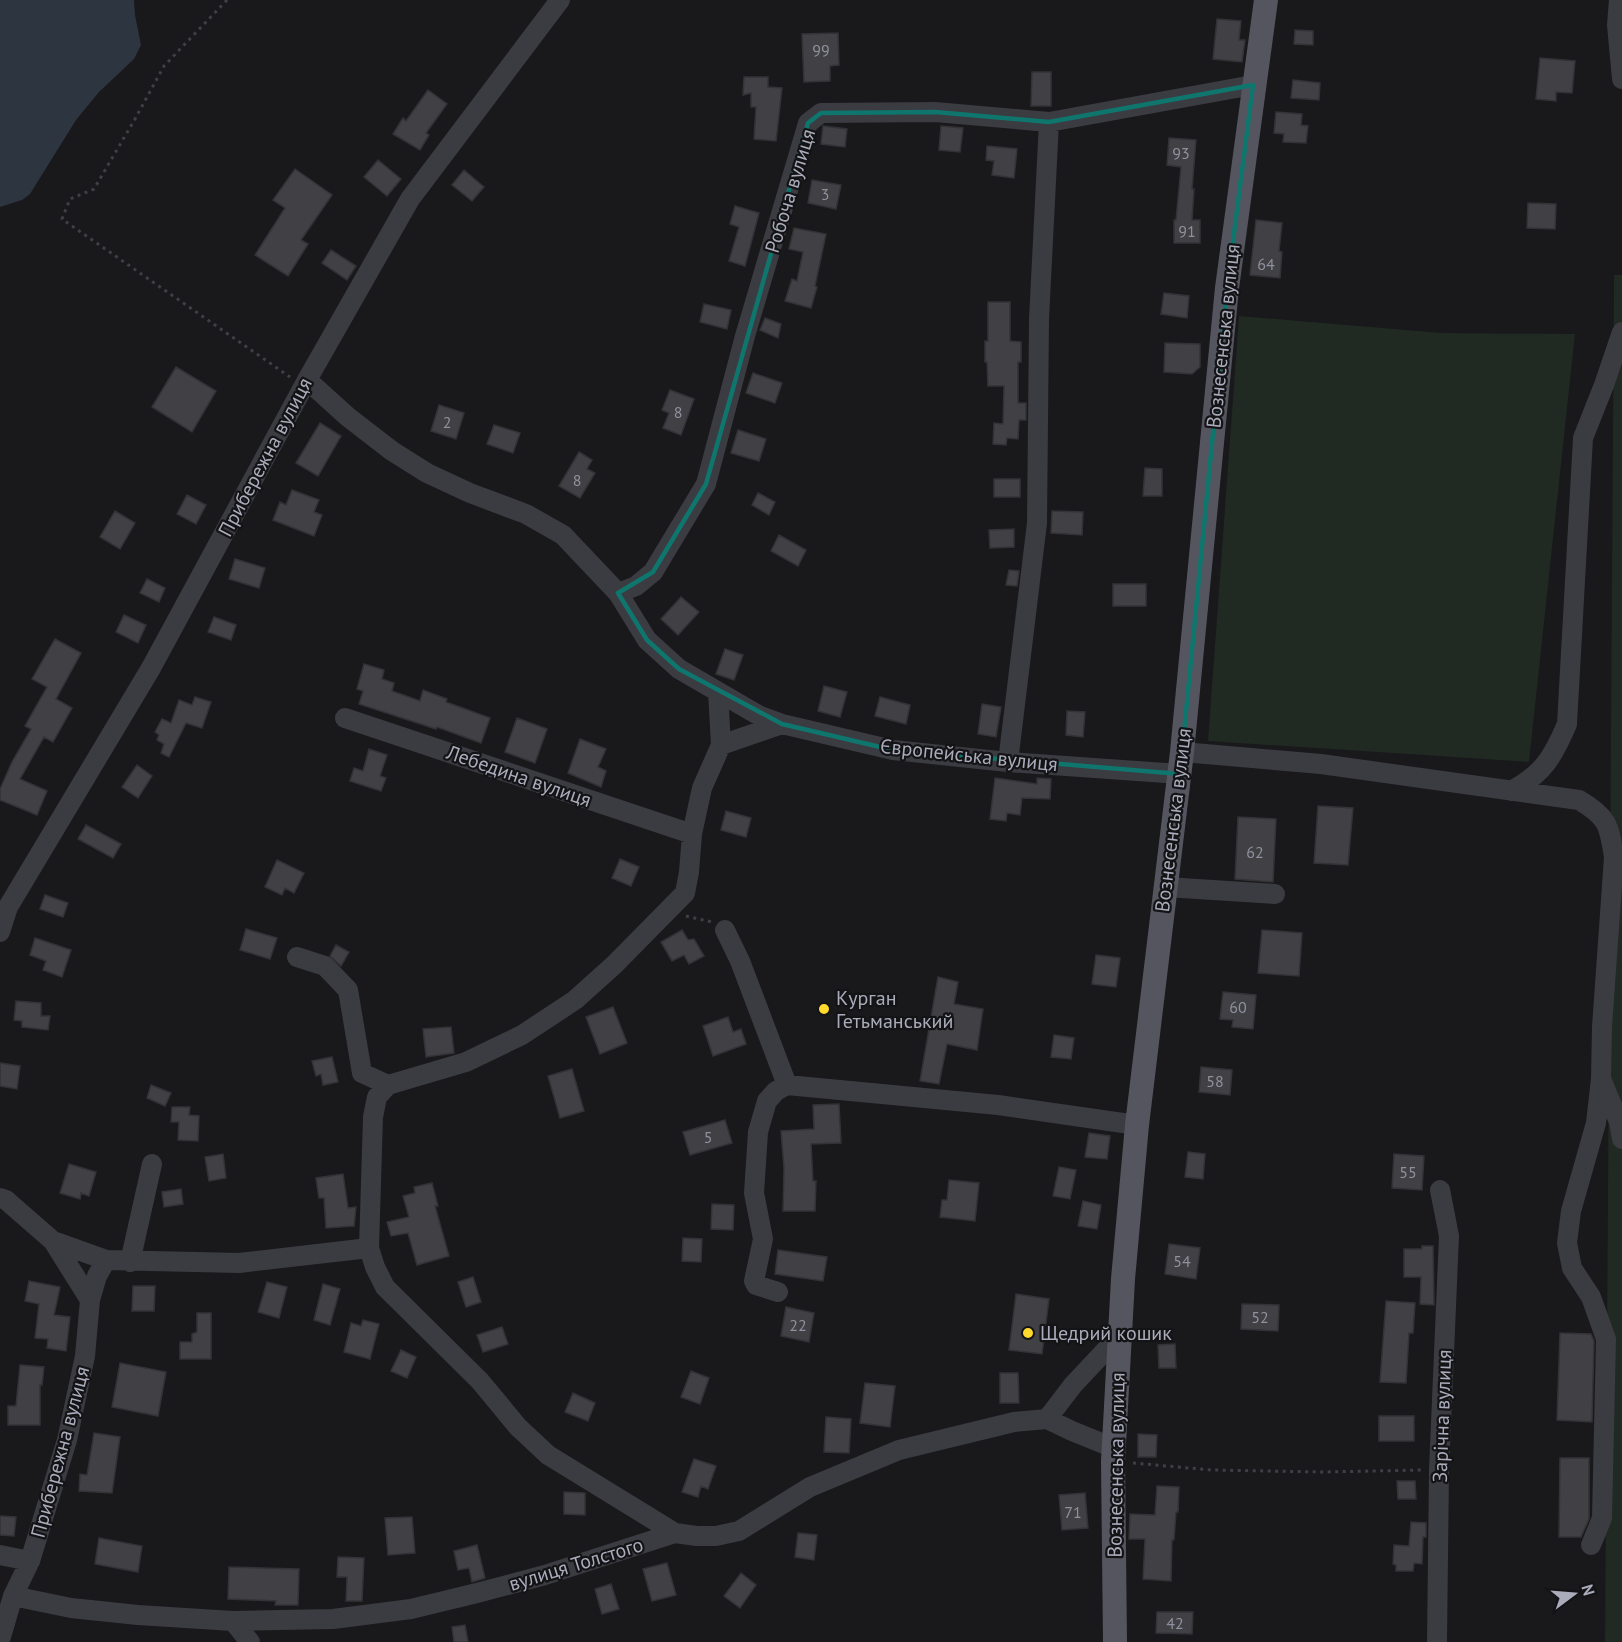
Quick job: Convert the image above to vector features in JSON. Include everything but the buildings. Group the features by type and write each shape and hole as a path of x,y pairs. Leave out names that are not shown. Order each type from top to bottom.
{"main road":[{"name":"Вознесенська вулиця","path":"1115,1642 1113,1454 1119,1336 1137,1125 1181,763 1227,288 1266,0"}],"street":[{"name":"Прибережна вулиця","path":"0,932 8,907 151,668 305,383 410,199 560,0"},
{"path":"1619,0 1617,25 1622,79"},
{"name":"Робоча вулиця","path":"618,593 636,586 653,572 706,484 745,336 808,123 821,113 924,112 1049,122 1253,85"},
{"path":"1008,762 1037,523 1039,319 1049,122"},
{"path":"1511,791 1528,782 1543,769 1557,748 1567,724 1583,438 1622,332"},
{"name":"Європейська вулиця","path":"305,383 392,451 427,473 470,493 526,514 563,535 618,593 647,640 679,669 760,716 782,724 893,750 1008,762 1321,764 1579,800 1597,811 1610,831 1614,857 1602,1027 1601,1078 1596,1123 1584,1172 1571,1210 1567,1244 1572,1268 1591,1297 1606,1339 1602,1518 1591,1545"},
{"path":"675,1533 548,1455 518,1427 480,1381 385,1287 369,1248 374,1117 377,1097 388,1085 466,1062 522,1035 574,1000 614,965 685,893 692,834 702,788 722,745 718,692"},
{"name":"Лебедина вулиця","path":"345,718 692,834"},
{"path":"722,745 782,724"},
{"path":"1166,887 1275,894"},
{"path":"725,930 740,961 787,1085"},
{"path":"297,957 325,966 348,990 362,1073 388,1085"},
{"path":"1601,1078 1619,1122 1622,1139"},
{"path":"778,1292 756,1285 754,1281 763,1239 754,1193 758,1132 767,1101 776,1091 787,1085 998,1105 1137,1125"},
{"path":"130,1262 152,1164"},
{"name":"Зарічна вулиця","path":"1437,1642 1439,1470 1449,1236 1440,1190"},
{"path":"2,1194 53,1242 90,1300"},
{"path":"53,1242 106,1260 130,1262 239,1263 369,1248"},
{"name":"Прибережна вулиця","path":"0,1640 13,1596 30,1561 69,1429 85,1356 90,1300 97,1276 106,1260"},
{"path":"1113,1454 1047,1419 1072,1384 1119,1336"},
{"name":"вулиця Толстого","path":"13,1596 71,1608 233,1622 333,1619 411,1609 545,1575 675,1533 716,1536 739,1531 810,1487 899,1450 1014,1422 1047,1419"},
{"path":"0,1555 30,1561"},
{"path":"233,1622 250,1642"}],"path":[{"path":"227,0 164,66 94,189 70,199 62,219 305,383"},
{"path":"671,908 679,915 719,923 725,930"},
{"path":"1113,1454 1212,1470 1324,1472 1439,1470"}],"highlighted area":[{"path":"1253,85 1227,288 1180,774 893,750 782,724 679,669 647,640 618,593 653,572 706,484 808,123 821,113 935,112 1049,122"}],"shaded area":[{"path":"0,0 134,0 141,45 134,59 99,92 76,120 30,194 22,200 0,207"},
{"path":"1614,275 1622,275 1622,1642 1605,1642"},
{"path":"1239,316 1442,333 1575,334 1529,762 1208,741"}],"place":[{"name":"Курган Гетьманський","path":"824,1009"},
{"name":"Щедрий кошик","path":"1028,1333"}]}
